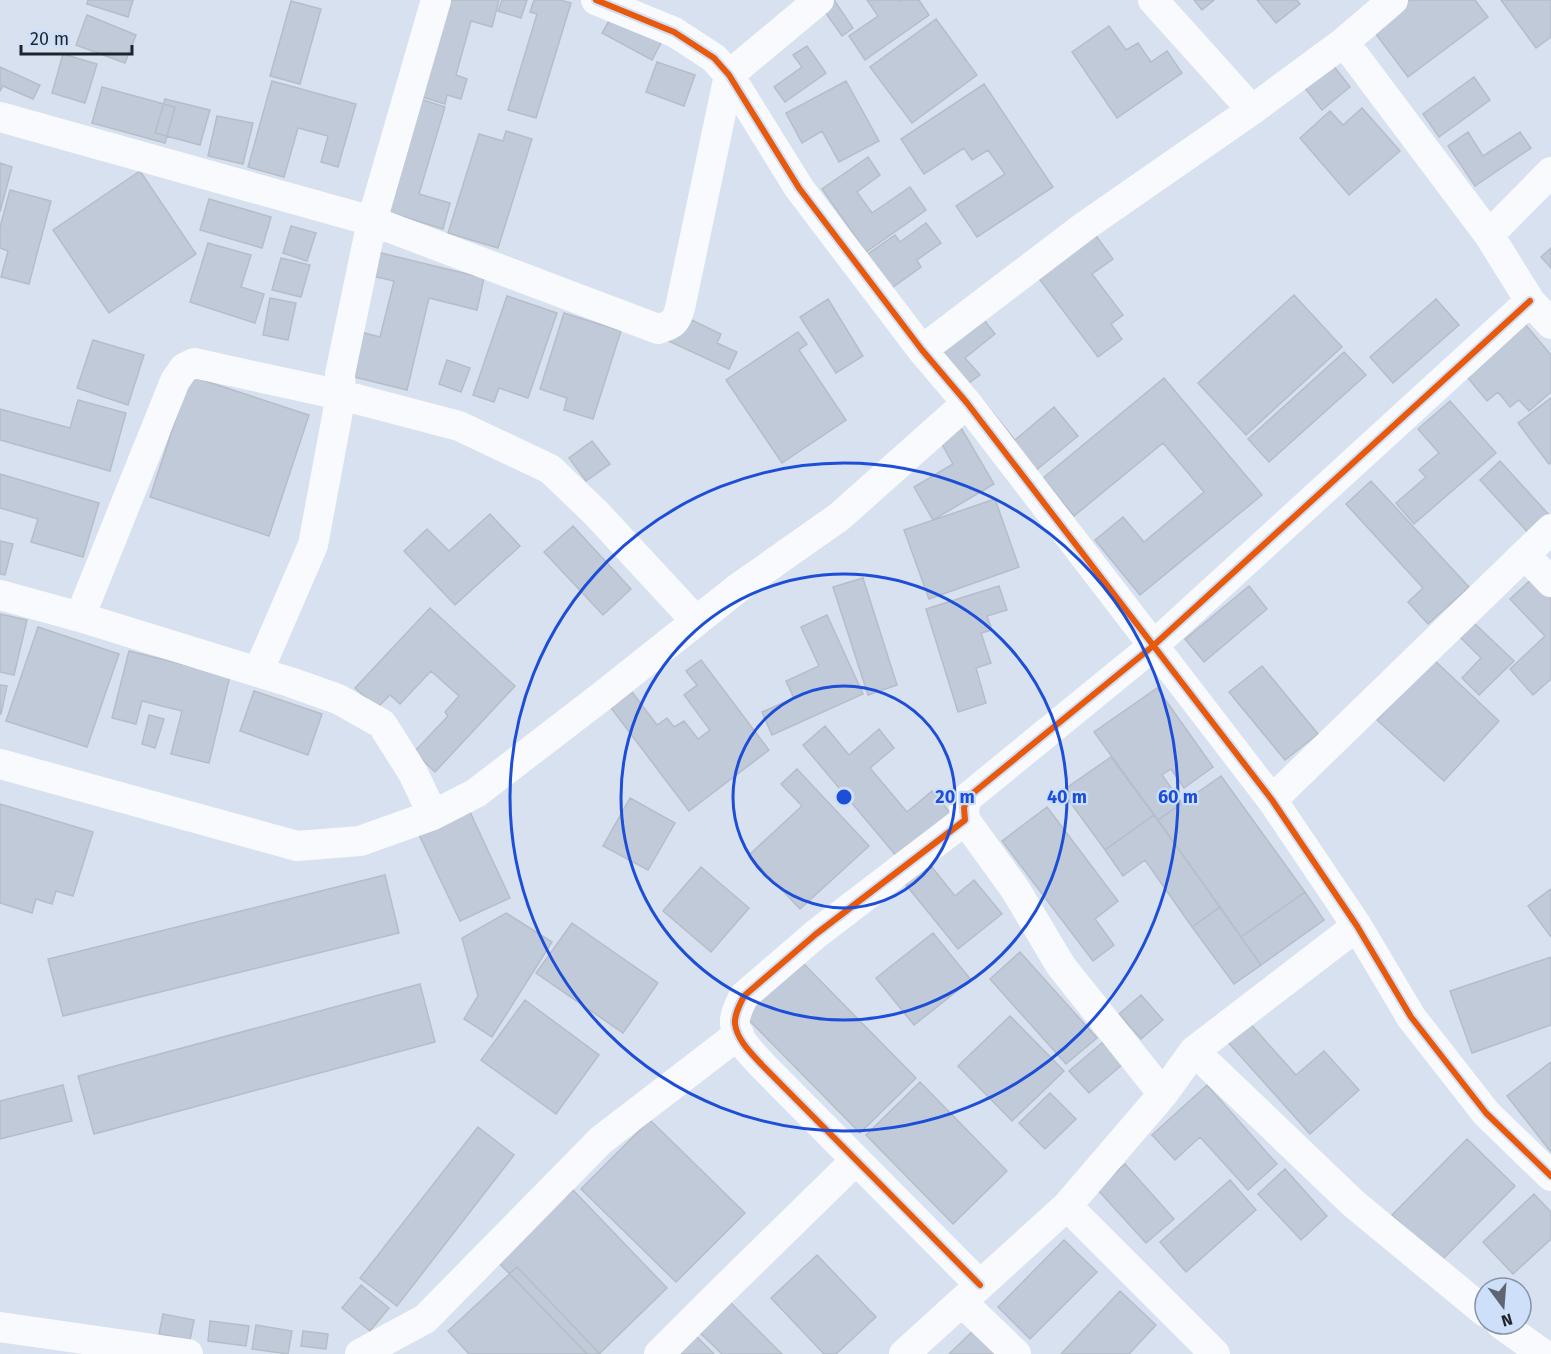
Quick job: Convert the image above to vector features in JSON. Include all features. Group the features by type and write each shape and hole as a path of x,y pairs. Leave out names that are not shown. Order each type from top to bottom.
{"street":[{"path":"258,672 313,545 341,395 340,374 372,221 436,0"},
{"path":"0,117 372,221 658,329 670,326 677,318 680,308 729,75 819,0"},
{"path":"1153,0 1252,110"},
{"path":"922,351 1085,226 1252,110 1344,42 1393,0"},
{"path":"601,1 674,32 714,58 729,75 799,188 922,351 967,404 1272,800 1357,926 1411,1017 1486,1113 1551,1176"},
{"path":"1344,42 1489,235 1530,301 1551,324"},
{"path":"1489,235 1551,172"},
{"path":"1163,1094 1061,966 1015,889 965,820 964,808 967,798 1153,646 1530,301"},
{"path":"80,617 175,381 184,368 194,363 341,395 459,426 550,469 596,513 696,621"},
{"path":"0,764 297,846 360,841 434,815 476,793 738,588 839,516 967,404"},
{"path":"1272,800 1551,530"},
{"path":"1525,555 1551,582"},
{"path":"0,595 80,617 338,699 382,724 413,773 434,815"},
{"path":"965,820 816,934 744,996 734,1023 744,1045 856,1160 971,1293 1016,1354"},
{"path":"904,1354 1067,1206 1163,1094 1194,1051 1357,926"},
{"path":"360,1354 425,1319 601,1140 739,1034"},
{"path":"1194,1051 1354,1204 1473,1302"},
{"path":"659,1354 856,1160"},
{"path":"1067,1206 1215,1354"},
{"path":"0,1327 188,1354"},
{"path":"1518,1336 1543,1354"}],"building":[{"path":"88,0 133,0 128,17 87,4"},
{"path":"447,0 499,0 492,27 471,21 456,75 467,79 461,99 447,95 445,104 419,96"},
{"path":"502,0 527,0 521,18 498,11"},
{"path":"534,0 560,0 571,3 536,118 508,110 537,14 530,12"},
{"path":"834,0 853,28 842,36 818,2"},
{"path":"867,0 919,0 929,15 865,60 849,36 878,16"},
{"path":"1194,0 1214,0 1202,10"},
{"path":"1257,0 1297,0 1300,4 1276,23"},
{"path":"1410,0 1475,0 1488,17 1408,77 1372,29"},
{"path":"1501,0 1551,0 1551,37 1536,48"},
{"path":"291,1 321,9 300,84 270,76"},
{"path":"613,14 662,41 652,60 602,33"},
{"path":"87,15 136,35 125,63 76,45"},
{"path":"936,19 977,75 912,123 870,67"},
{"path":"1109,26 1126,50 1138,43 1151,62 1167,51 1182,73 1117,118 1072,52"},
{"path":"807,46 826,73 785,102 774,87 802,67 793,55"},
{"path":"63,54 97,64 85,103 52,93"},
{"path":"1329,60 1350,87 1322,110 1301,83"},
{"path":"657,62 695,75 684,106 646,92"},
{"path":"0,67 40,85 33,99 3,86 0,91"},
{"path":"1474,77 1490,100 1439,137 1423,114"},
{"path":"272,81 356,104 338,167 321,162 328,136 298,128 284,177 248,167"},
{"path":"846,81 879,141 839,162 822,131 802,143 786,113"},
{"path":"984,84 1053,187 977,237 956,206 1005,174 988,150 972,160 964,148 924,174 901,139"},
{"path":"102,87 175,107 165,143 92,123"},
{"path":"414,97 445,107 419,194 450,203 443,229 379,209"},
{"path":"165,99 210,110 200,145 155,133"},
{"path":"1362,108 1400,151 1349,195 1300,138 1330,111 1343,125"},
{"path":"217,116 253,123 243,164 208,156"},
{"path":"506,131 532,139 498,248 448,233 479,134 503,141"},
{"path":"1468,132 1483,156 1520,132 1531,148 1475,186 1448,146"},
{"path":"868,157 880,175 857,192 872,213 910,187 926,210 866,252 822,189"},
{"path":"0,163 12,167 0,212"},
{"path":"140,171 196,254 109,313 53,230"},
{"path":"10,190 51,201 29,284 1,277 8,251 0,248 0,227"},
{"path":"209,199 271,217 262,248 200,230"},
{"path":"926,223 941,243 917,260 921,267 889,290 865,256 895,235 900,242"},
{"path":"291,226 316,233 307,261 283,253"},
{"path":"1091,229 1113,259 1092,274 1123,315 1111,324 1122,339 1098,357 1034,272"},
{"path":"208,243 251,255 241,287 264,294 255,323 190,302"},
{"path":"1551,248 1551,268 1541,257"},
{"path":"365,249 484,278 477,310 429,298 407,390 342,374 353,330 380,337 394,281 359,273"},
{"path":"281,258 310,265 301,297 272,290"},
{"path":"1294,295 1342,347 1246,435 1198,383"},
{"path":"507,296 557,313 528,398 499,388 494,402 473,395"},
{"path":"270,298 296,303 288,340 263,335"},
{"path":"828,299 863,356 836,373 800,317"},
{"path":"1436,299 1459,325 1393,383 1370,357"},
{"path":"564,313 621,331 593,419 564,410 567,398 540,389"},
{"path":"677,313 721,334 717,343 737,352 729,369 664,339"},
{"path":"980,315 995,334 965,358 980,375 969,383 1015,440 1054,407 1078,436 1029,476 930,355"},
{"path":"1524,323 1551,355 1551,392 1529,411 1519,400 1510,407 1498,392 1487,401 1464,373"},
{"path":"798,332 807,344 799,350 846,420 782,463 726,380"},
{"path":"93,340 144,355 128,405 77,388"},
{"path":"1344,352 1366,375 1269,462 1248,439"},
{"path":"447,360 470,368 461,392 439,384"},
{"path":"190,376 309,415 269,536 150,497"},
{"path":"1164,378 1262,495 1140,595 1095,540 1123,517 1144,542 1204,492 1163,443 1074,516 1043,478"},
{"path":"1551,398 1551,463 1549,464 1518,423"},
{"path":"78,400 126,413 110,471 0,440 0,409 70,428"},
{"path":"1450,401 1496,453 1414,524 1396,503 1426,477 1419,470 1439,453 1418,429"},
{"path":"957,421 994,484 933,520 914,487 953,464 936,434"},
{"path":"592,441 610,464 586,481 569,458"},
{"path":"1500,461 1551,517 1532,537 1480,480"},
{"path":"0,474 99,503 83,557 31,542 38,519 0,508"},
{"path":"1371,481 1469,587 1428,624 1408,602 1423,588 1346,504"},
{"path":"995,499 1019,567 929,599 904,530"},
{"path":"490,514 520,546 455,605 404,551 427,529 449,551"},
{"path":"573,526 631,589 603,615 544,552"},
{"path":"0,541 13,544 5,575 0,574"},
{"path":"1536,575 1551,590 1551,679 1533,695 1510,669 1545,636 1510,599"},
{"path":"863,578 897,685 868,695 833,587"},
{"path":"999,586 1007,610 987,616 992,630 981,633 991,663 976,668 986,703 958,712 926,609"},
{"path":"1249,586 1267,609 1204,662 1185,639"},
{"path":"430,608 515,686 435,772 414,752 448,716 445,712 459,696 431,671 400,704 390,695 377,708 355,688"},
{"path":"0,614 27,620 14,675 0,672"},
{"path":"827,615 863,694 772,735 762,712 794,698 786,681 819,666 801,627"},
{"path":"1473,622 1514,661 1479,695 1462,678 1481,658 1459,636"},
{"path":"38,627 119,654 87,747 6,721"},
{"path":"129,651 230,676 209,763 171,754 182,711 142,701 136,724 112,718"},
{"path":"1433,659 1499,721 1444,781 1377,720"},
{"path":"701,660 769,750 689,811 602,696 623,680 657,725 667,718 674,727 684,721 698,739 710,730 684,695 697,685 686,671"},
{"path":"1262,666 1318,734 1285,760 1229,692"},
{"path":"0,685 7,686 1,714 0,714"},
{"path":"1157,688 1213,767 1184,788 1171,769 1162,775 1182,803 1158,820 1094,732"},
{"path":"254,691 322,714 308,755 240,731"},
{"path":"149,715 164,719 155,748 142,744"},
{"path":"825,726 849,755 879,729 894,748 870,768 907,812 932,791 951,814 898,858 803,745"},
{"path":"1111,757 1154,815 1105,850 1062,791"},
{"path":"797,769 869,846 800,909 749,855 802,806 781,784"},
{"path":"1221,776 1305,892 1241,937 1158,820"},
{"path":"463,797 510,898 460,921 412,820"},
{"path":"630,798 675,823 648,870 603,846"},
{"path":"0,804 93,832 73,896 56,891 52,904 36,899 32,913 0,903"},
{"path":"1047,807 1118,901 1095,919 1114,945 1093,961 1002,841"},
{"path":"1154,815 1220,907 1192,927 1145,860 1123,876 1105,850"},
{"path":"927,861 955,896 974,880 1002,914 958,949 903,881"},
{"path":"701,867 749,908 711,952 663,911"},
{"path":"385,875 399,933 63,1016 48,959"},
{"path":"1551,889 1551,937 1528,906"},
{"path":"1305,892 1324,920 1261,965 1241,937"},
{"path":"1220,907 1261,965 1234,984 1192,927"},
{"path":"506,913 552,942 492,1037 464,1019 478,996 462,938"},
{"path":"572,923 658,983 623,1033 536,973"},
{"path":"933,933 971,980 914,1025 876,978"},
{"path":"1020,952 1097,1038 1066,1064 990,979"},
{"path":"1551,957 1551,1025 1472,1053 1450,991"},
{"path":"798,958 916,1078 860,1133 742,1013"},
{"path":"420,984 435,1042 94,1134 78,1076"},
{"path":"1141,995 1163,1020 1141,1039 1119,1014"},
{"path":"525,1000 599,1055 556,1114 481,1060"},
{"path":"1010,1016 1064,1071 1012,1121 958,1066"},
{"path":"1247,1020 1296,1075 1324,1051 1359,1090 1310,1134 1226,1040"},
{"path":"1103,1042 1123,1064 1089,1093 1069,1071"},
{"path":"1551,1062 1551,1152 1507,1096"},
{"path":"920,1082 1007,1171 953,1224 866,1135"},
{"path":"63,1085 72,1121 0,1139 0,1101"},
{"path":"1207,1085 1277,1164 1248,1190 1200,1137 1175,1160 1152,1135"},
{"path":"1050,1093 1076,1119 1045,1149 1019,1123"},
{"path":"650,1120 745,1213 676,1282 581,1189"},
{"path":"478,1127 514,1155 397,1306 360,1278"},
{"path":"1467,1139 1515,1186 1440,1262 1392,1215"},
{"path":"1125,1164 1174,1219 1146,1243 1097,1189"},
{"path":"1285,1169 1327,1216 1301,1240 1258,1194"},
{"path":"1230,1180 1256,1210 1186,1272 1160,1242"},
{"path":"573,1190 667,1288 599,1354 587,1354 498,1262"},
{"path":"1534,1194 1551,1212 1551,1239 1513,1274 1483,1242"},
{"path":"1064,1240 1097,1272 1030,1339 998,1307"},
{"path":"817,1255 876,1317 836,1354 824,1354 771,1298"},
{"path":"517,1267 600,1354 469,1354 448,1331"},
{"path":"361,1285 389,1308 370,1331 342,1308"},
{"path":"1120,1291 1156,1325 1129,1354 1061,1354"},
{"path":"728,1300 782,1354 722,1354 698,1331"},
{"path":"163,1314 194,1320 190,1340 159,1334"},
{"path":"210,1321 249,1326 246,1346 208,1341"},
{"path":"256,1325 292,1331 288,1354 252,1349"},
{"path":"977,1327 1004,1354 949,1354"},
{"path":"303,1331 328,1334 326,1349 301,1346"},
{"path":"695,1335 714,1354 677,1354"}],"cycle path":[{"path":"596,0 674,32 714,58 729,75 799,188 1272,800 1357,926 1411,1017 1486,1113 1551,1176"},
{"path":"980,1285 750,1051 739,1036 735,1024 736,1013 744,996 816,934 965,820 964,808 967,798 1153,646 1530,301"}]}
